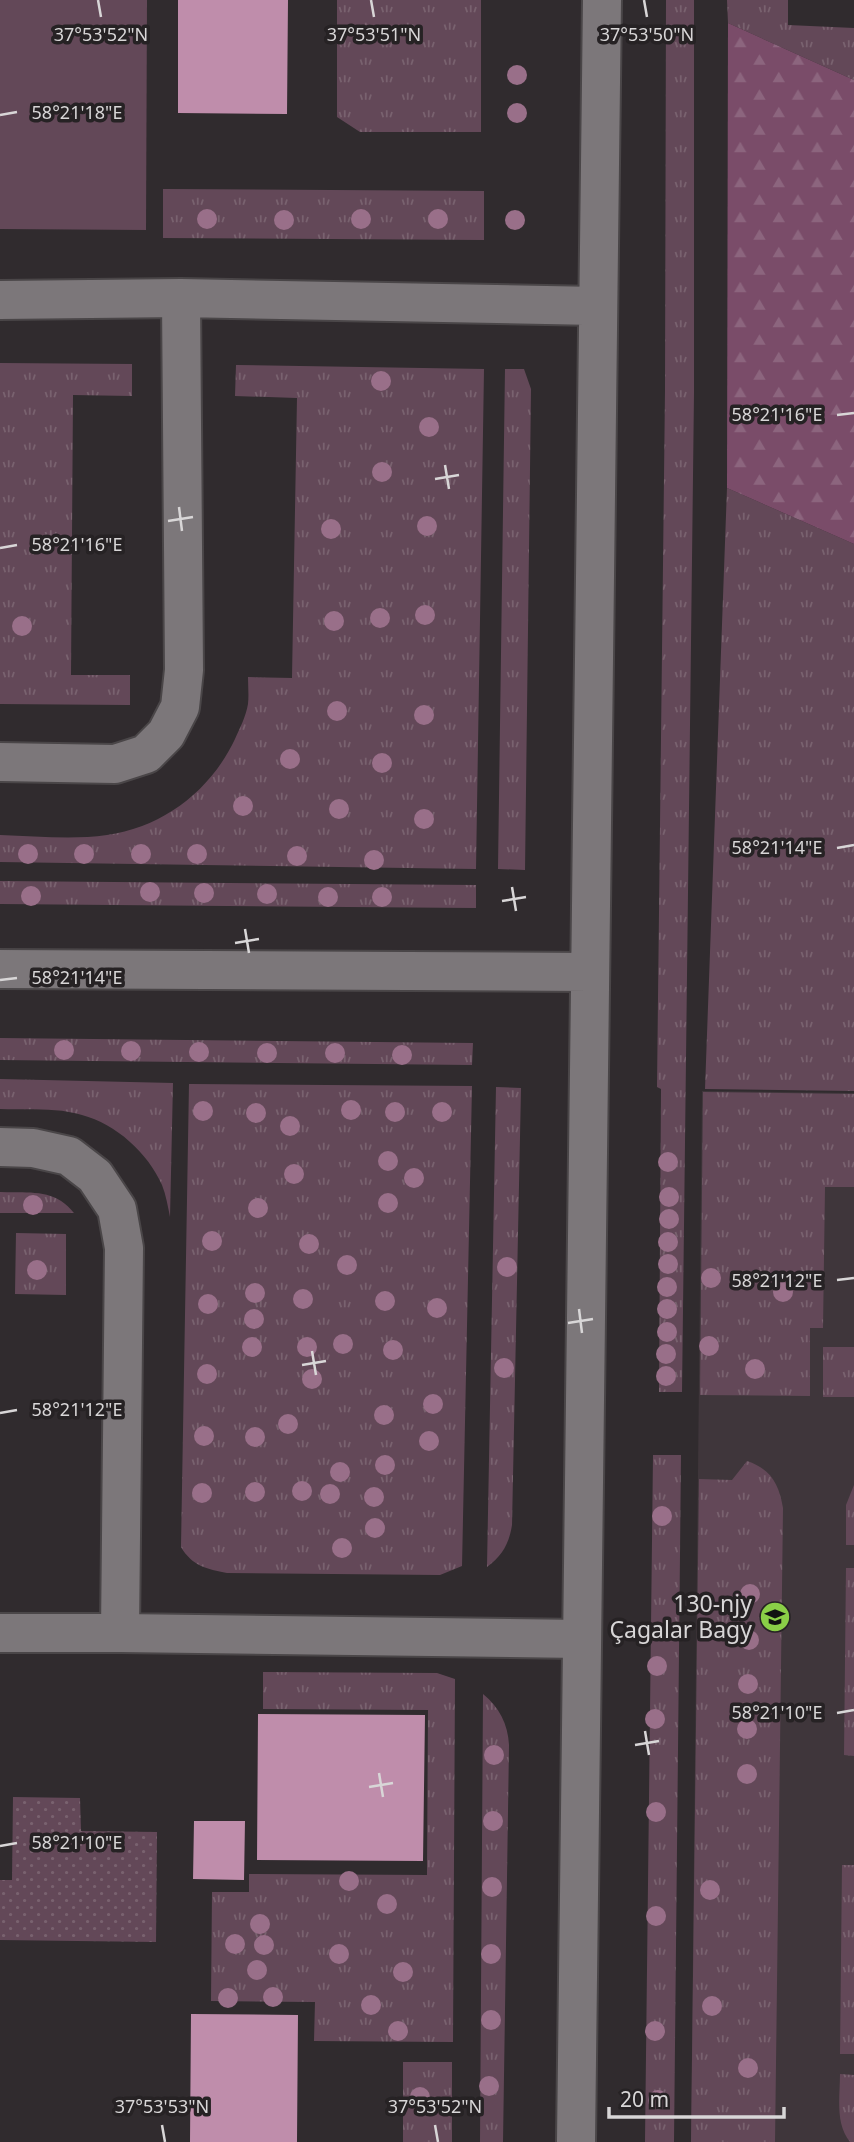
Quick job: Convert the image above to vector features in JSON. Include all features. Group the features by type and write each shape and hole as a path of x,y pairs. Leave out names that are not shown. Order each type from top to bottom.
{"street":[{"path":"576,2142 602,0"},
{"path":"0,300 181,298 597,306"},
{"path":"0,762 115,764 146,754 166,734 180,707 184,670 181,298"},
{"path":"0,969 589,972"},
{"path":"0,1147 33,1148 69,1156 95,1176 117,1209 124,1248 120,1633"},
{"path":"0,1633 582,1639"}],"shaded area":[{"name":"130-njy Çagalar Bagy","path":"702,1091 854,1093 854,2142 691,2142"}],"green space":[{"path":"0,0 147,0 146,230 0,229"},
{"path":"337,0 481,0 481,132 360,132 337,117"},
{"path":"666,0 694,0 694,392 682,1392 659,1392 661,1089 657,1087 665,391"},
{"path":"727,0 788,0 788,25 854,28 854,80 728,23"},
{"path":"728,23 854,80 854,544 727,488"},
{"path":"163,189 484,191 484,240 163,238"},
{"path":"0,363 132,364 132,396 73,395 71,675 130,675 130,705 0,704"},
{"path":"236,365 484,369 476,869 0,862 0,835 107,835 128,831 166,815 199,790 225,757 246,713 248,677 292,678 297,398 235,396"},
{"path":"505,369 524,369 531,389 525,870 498,869"},
{"path":"727,488 854,544 854,1091 705,1089"},
{"path":"0,881 476,885 476,908 0,904"},
{"path":"0,1038 473,1043 472,1065 0,1060"},
{"path":"0,1079 173,1083 170,1217 156,1173 130,1141 95,1119 72,1112 0,1109"},
{"path":"189,1084 472,1086 462,1566 440,1575 227,1573 195,1563 181,1547"},
{"path":"496,1087 521,1088 512,1525 504,1549 487,1567"},
{"path":"703,1092 854,1094 854,1187 825,1187 823,1328 810,1328 810,1396 700,1395"},
{"path":"0,1192 40,1193 58,1199 74,1213 0,1213"},
{"path":"16,1233 66,1234 66,1295 15,1294"},
{"path":"823,1347 854,1347 854,1397 823,1397"},
{"path":"653,1455 681,1455 674,2142 645,2142"},
{"path":"747,1461 762,1468 772,1478 783,1508 775,2142 691,2142 699,1479 732,1480"},
{"path":"854,1485 854,1545 846,1545 846,1505"},
{"path":"846,1568 854,1568 854,1756 844,1755"},
{"path":"263,1672 437,1673 455,1679 453,2042 314,2041 315,2002 211,2001 212,1892 249,1892 249,1874 427,1875 428,1710 263,1709"},
{"path":"483,1694 502,1716 509,1745 503,2142 480,2142"},
{"path":"13,1797 80,1798 81,1831 157,1832 156,1942 0,1940 0,1880 12,1880"},
{"path":"842,1865 854,1865 854,2054 840,2054"},
{"path":"403,2062 452,2062 452,2142 403,2142"},
{"path":"840,2074 854,2075 854,2142 850,2142 845,2135 840,2118"}],"building":[{"path":"178,0 288,0 287,114 178,113"},
{"path":"258,1714 425,1715 423,1861 257,1860"},
{"path":"194,1821 245,1821 244,1880 193,1879"},
{"path":"191,2014 298,2015 297,2142 190,2142"}],"place":[{"name":"130-njy Çagalar Bagy","path":"775,1617"}]}
